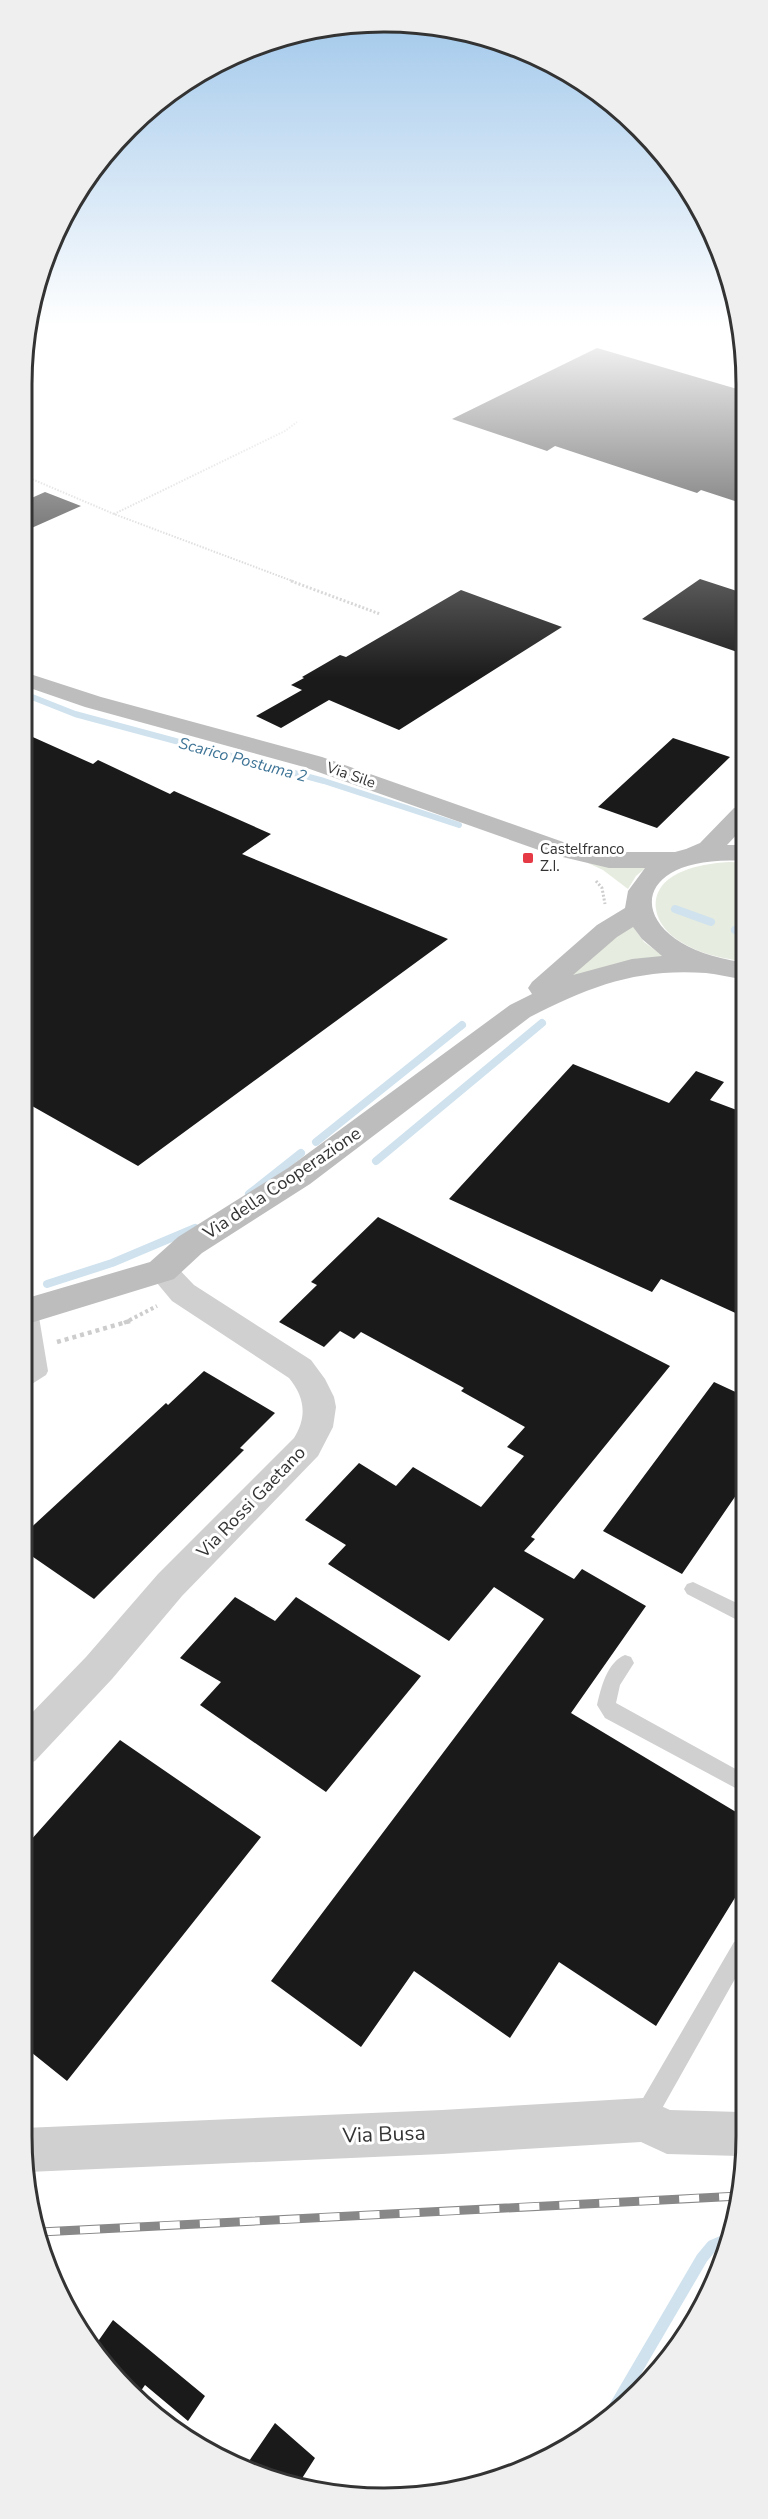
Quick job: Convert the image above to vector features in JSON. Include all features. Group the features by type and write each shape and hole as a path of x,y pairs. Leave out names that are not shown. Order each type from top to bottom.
{"street":[{"name":"Via Sile","path":"32,682 93,702 313,762 533,841 587,866 618,895"},
{"path":"736,820 709,848 653,874 643,887 618,895 656,938 679,954 708,965 736,970"},
{"name":"Via Sile","path":"533,841 609,860 685,858 721,852 736,853"},
{"name":"Via della Cooperazione","path":"520,1011 539,990 607,931 618,895"},
{"name":"Via della Cooperazione","path":"32,1310 162,1271 190,1245 299,1176 520,1011 586,978 615,969 660,963 708,965"},
{"name":"Via Rossi Gaetano","path":"32,1738 99,1668 170,1585 317,1432 320,1409 315,1388 308,1377 300,1369 183,1293 162,1271"},
{"name":"Via Busa","path":"32,2150 442,2132 644,2120 667,2132 736,2133"}],"lane":[{"path":"32,1335 40,1371 32,1377"},
{"path":"693,1589 736,1611"},
{"path":"625,1663 612,1682 606,1705 612,1712 736,1779"},
{"path":"644,2120 736,1958"}],"path":[{"path":"114,514 259,443"},
{"path":"32,479 114,514 380,614"},
{"path":"57,1342 130,1321 152,1309"}],"shaded area":[{"path":"573,856 649,865 636,876 628,889 603,870"},
{"path":"736,862 736,960 713,956 685,945 669,933 659,919 656,909 657,896 662,886 682,872 707,864"},
{"path":"631,924 644,942 666,958 614,964 539,995"}],"building":[{"path":"522,443 736,443 736,501 701,490 697,493 555,446 547,451"},
{"path":"45,492 81,506 32,528 32,498"},
{"path":"700,579 736,591 736,652 642,619"},
{"path":"461,590 562,627 399,730 329,700 281,728 256,716 302,690 291,685 304,678 302,677 340,655 346,657"},
{"path":"32,737 93,764 98,760 170,794 174,791 271,834 242,854 448,939 138,1166 32,1106"},
{"path":"673,738 730,757 657,828 598,807"},
{"path":"573,1064 669,1103 696,1071 724,1082 710,1100 736,1110 736,1313 661,1279 652,1292 449,1199"},
{"path":"378,1217 670,1366 531,1537 535,1539 524,1551 574,1579 582,1569 646,1606 571,1713 736,1812 736,1896 656,2026 559,1962 510,2038 414,1971 361,2047 271,1981 544,1619 494,1587 449,1641 328,1564 346,1545 305,1520 359,1463 396,1486 413,1467 481,1507 524,1456 507,1447 525,1427 461,1391 464,1388 361,1332 354,1339 340,1331 324,1347 279,1322 317,1285 311,1282"},
{"path":"204,1371 275,1413 240,1448 244,1450 94,1599 32,1556 32,1527 166,1403 168,1405"},
{"path":"714,1382 736,1392 736,1495 682,1574 603,1531"},
{"path":"235,1597 275,1621 296,1597 421,1676 326,1792 200,1705 221,1682 180,1658"},
{"path":"120,1740 261,1837 67,2081 32,2053 32,1839"},
{"path":"113,2320 205,2396 188,2421 145,2385 141,2390 98,2341"},
{"path":"275,2423 315,2458 302,2478 249,2461"}],"waterway":[{"name":"Scarico Postuma 2","path":"32,697 75,714 324,781 459,825"},
{"name":"Scarico Postuma 2","path":"675,909 711,922"},
{"name":"Scarico Postuma 2","path":"376,1161 542,1023"},
{"path":"316,1142 462,1025"},
{"path":"249,1194 301,1153"},
{"path":"47,1284 112,1263 195,1228"},
{"path":"622,2394 702,2258 712,2246 719,2243"}],"railway":[{"path":"46,2232 731,2196"}],"place":[{"name":"Castelfranco Z.I.","path":"528,858"}]}
